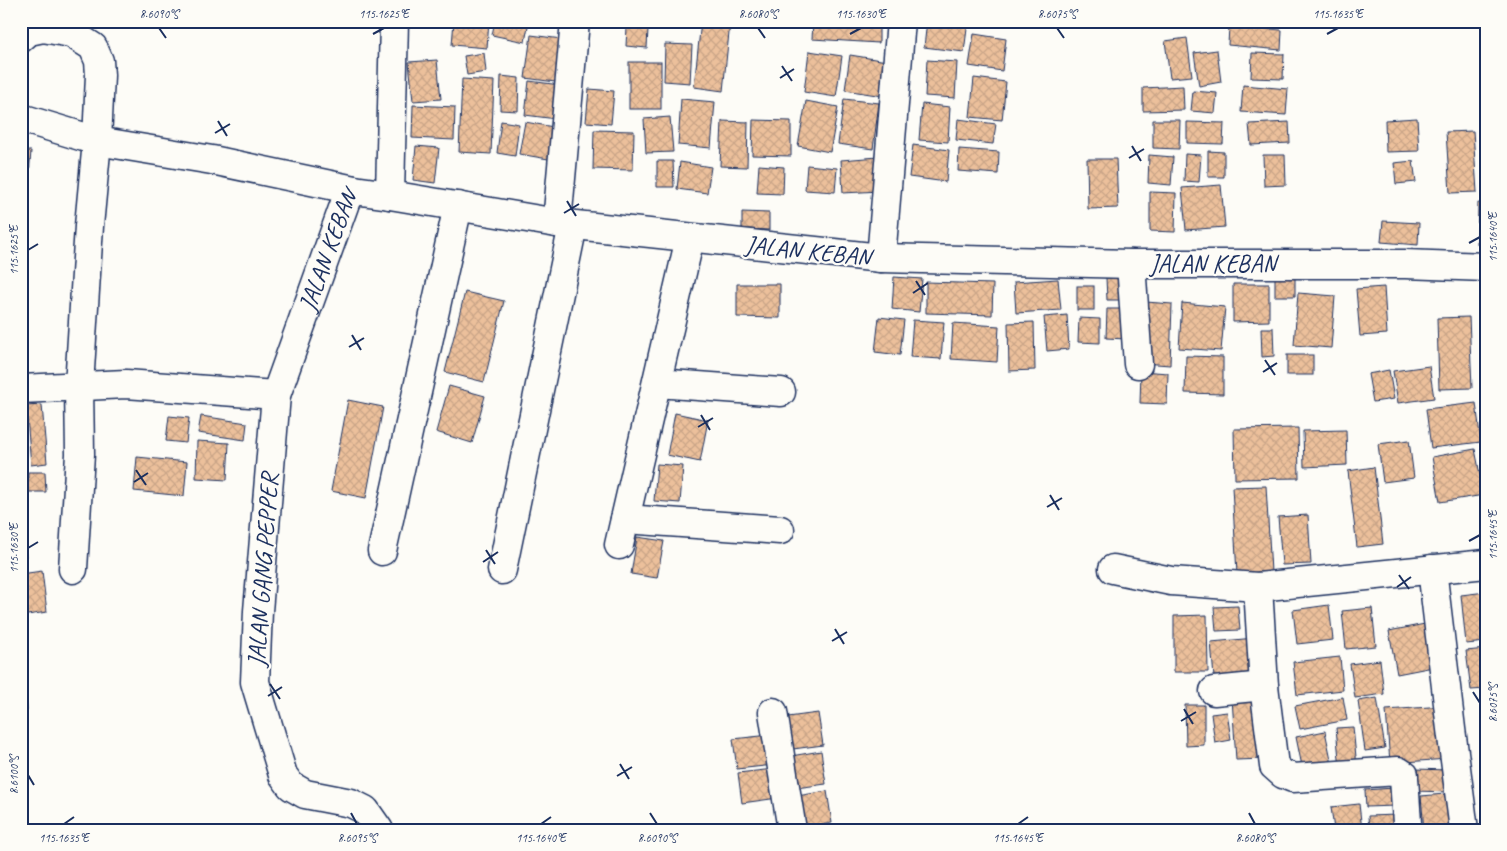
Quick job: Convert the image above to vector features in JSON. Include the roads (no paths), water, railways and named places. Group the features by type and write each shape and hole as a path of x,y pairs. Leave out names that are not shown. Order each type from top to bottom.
{"street":[{"path":"390,195 394,21"},
{"path":"502,570 565,224 575,21"},
{"path":"881,258 901,21"},
{"path":"21,38 29,31 43,28 71,32 93,47 98,60 100,75 79,386 80,454 73,569"},
{"path":"21,118 97,141 212,160 354,190"},
{"name":"JALAN KEBAN","path":"276,395 346,200 354,190 565,224 881,258 1131,264 1405,264 1486,267"},
{"path":"382,551 458,206"},
{"path":"690,238 622,532 780,530"},
{"path":"1131,264 1138,364"},
{"path":"657,383 781,392"},
{"path":"21,389 126,384 276,395"},
{"name":"JALAN GANG PEPPER","path":"276,395 258,611 255,682 283,775 291,786 305,794 351,803 365,810 379,830"},
{"path":"1113,569 1171,581 1258,587 1486,564"},
{"path":"1432,569 1450,729 1464,830"},
{"path":"1258,587 1264,686 1274,766 1283,774 1294,778 1398,771 1404,775 1407,823"},
{"path":"1214,691 1264,686"},
{"path":"773,712 792,830"}]}
